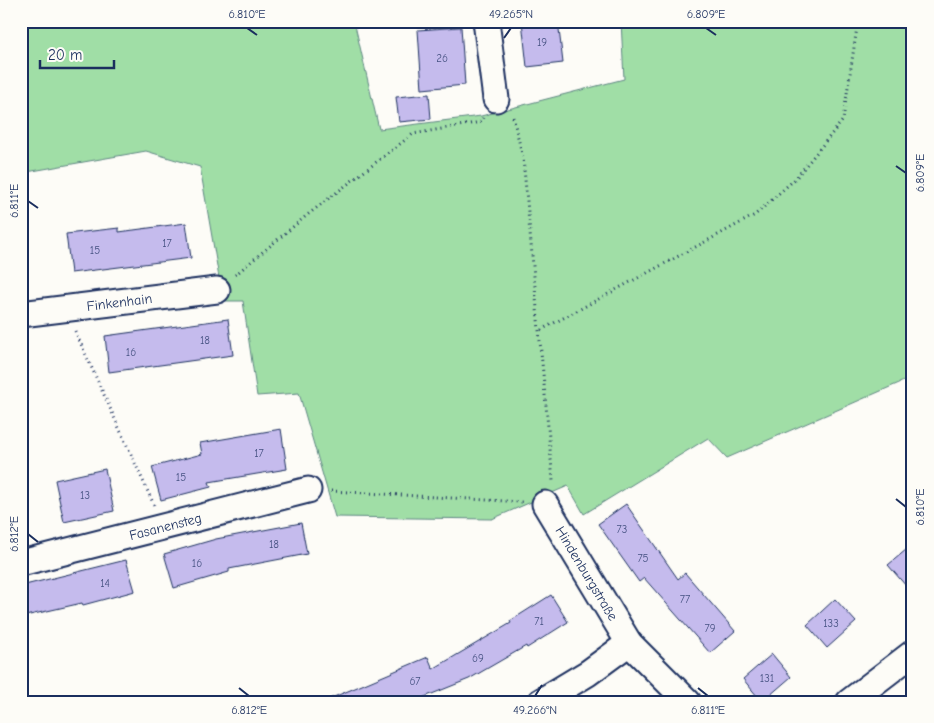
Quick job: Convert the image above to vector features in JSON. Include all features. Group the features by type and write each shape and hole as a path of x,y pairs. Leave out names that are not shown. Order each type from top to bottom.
{"street":[{"path":"486,21 496,99"},
{"name":"Finkenhain","path":"21,314 217,290"},
{"name":"Fasanensteg","path":"21,563 308,490"},
{"name":"Hindenburgstraße","path":"546,504 630,642 688,702"},
{"path":"540,702 588,673 630,642"},
{"path":"849,702 913,653"}],"path":[{"path":"541,330 755,215 796,179 843,120 858,21"},
{"path":"217,290 306,216 413,134 481,122 496,99 513,116 522,158 541,330 554,488 546,504 308,490"},
{"path":"64,309 164,526"}],"green space":[{"path":"21,21 354,21 379,129 481,116 624,79 621,21 913,21 913,377 727,458 708,438 584,514 568,486 492,519 335,517 299,393 257,396 243,301 223,301 200,167 146,151 21,173"}],"building":[{"path":"522,21 558,21 563,63 527,67"},
{"path":"461,27 465,85 422,89 418,30"},
{"path":"429,94 431,119 399,122 396,97"},
{"path":"186,223 191,258 71,273 66,234 119,228 119,232"},
{"path":"228,319 233,355 109,372 105,336"},
{"path":"281,429 287,469 209,482 211,487 161,500 152,467 202,454 200,443"},
{"path":"105,469 114,511 64,522 55,480"},
{"path":"626,504 678,579 685,573 735,631 710,653 644,578 639,582 598,524"},
{"path":"301,523 307,554 229,569 229,572 174,588 164,554 216,539"},
{"path":"913,544 913,594 888,565"},
{"path":"126,560 135,591 83,605 82,603 21,617 21,586"},
{"path":"551,595 568,622 527,648 526,646 469,679 412,702 322,702 428,657 433,669 511,623 510,621"},
{"path":"835,599 856,622 827,648 807,625"},
{"path":"772,654 791,677 762,702 743,679"}]}
